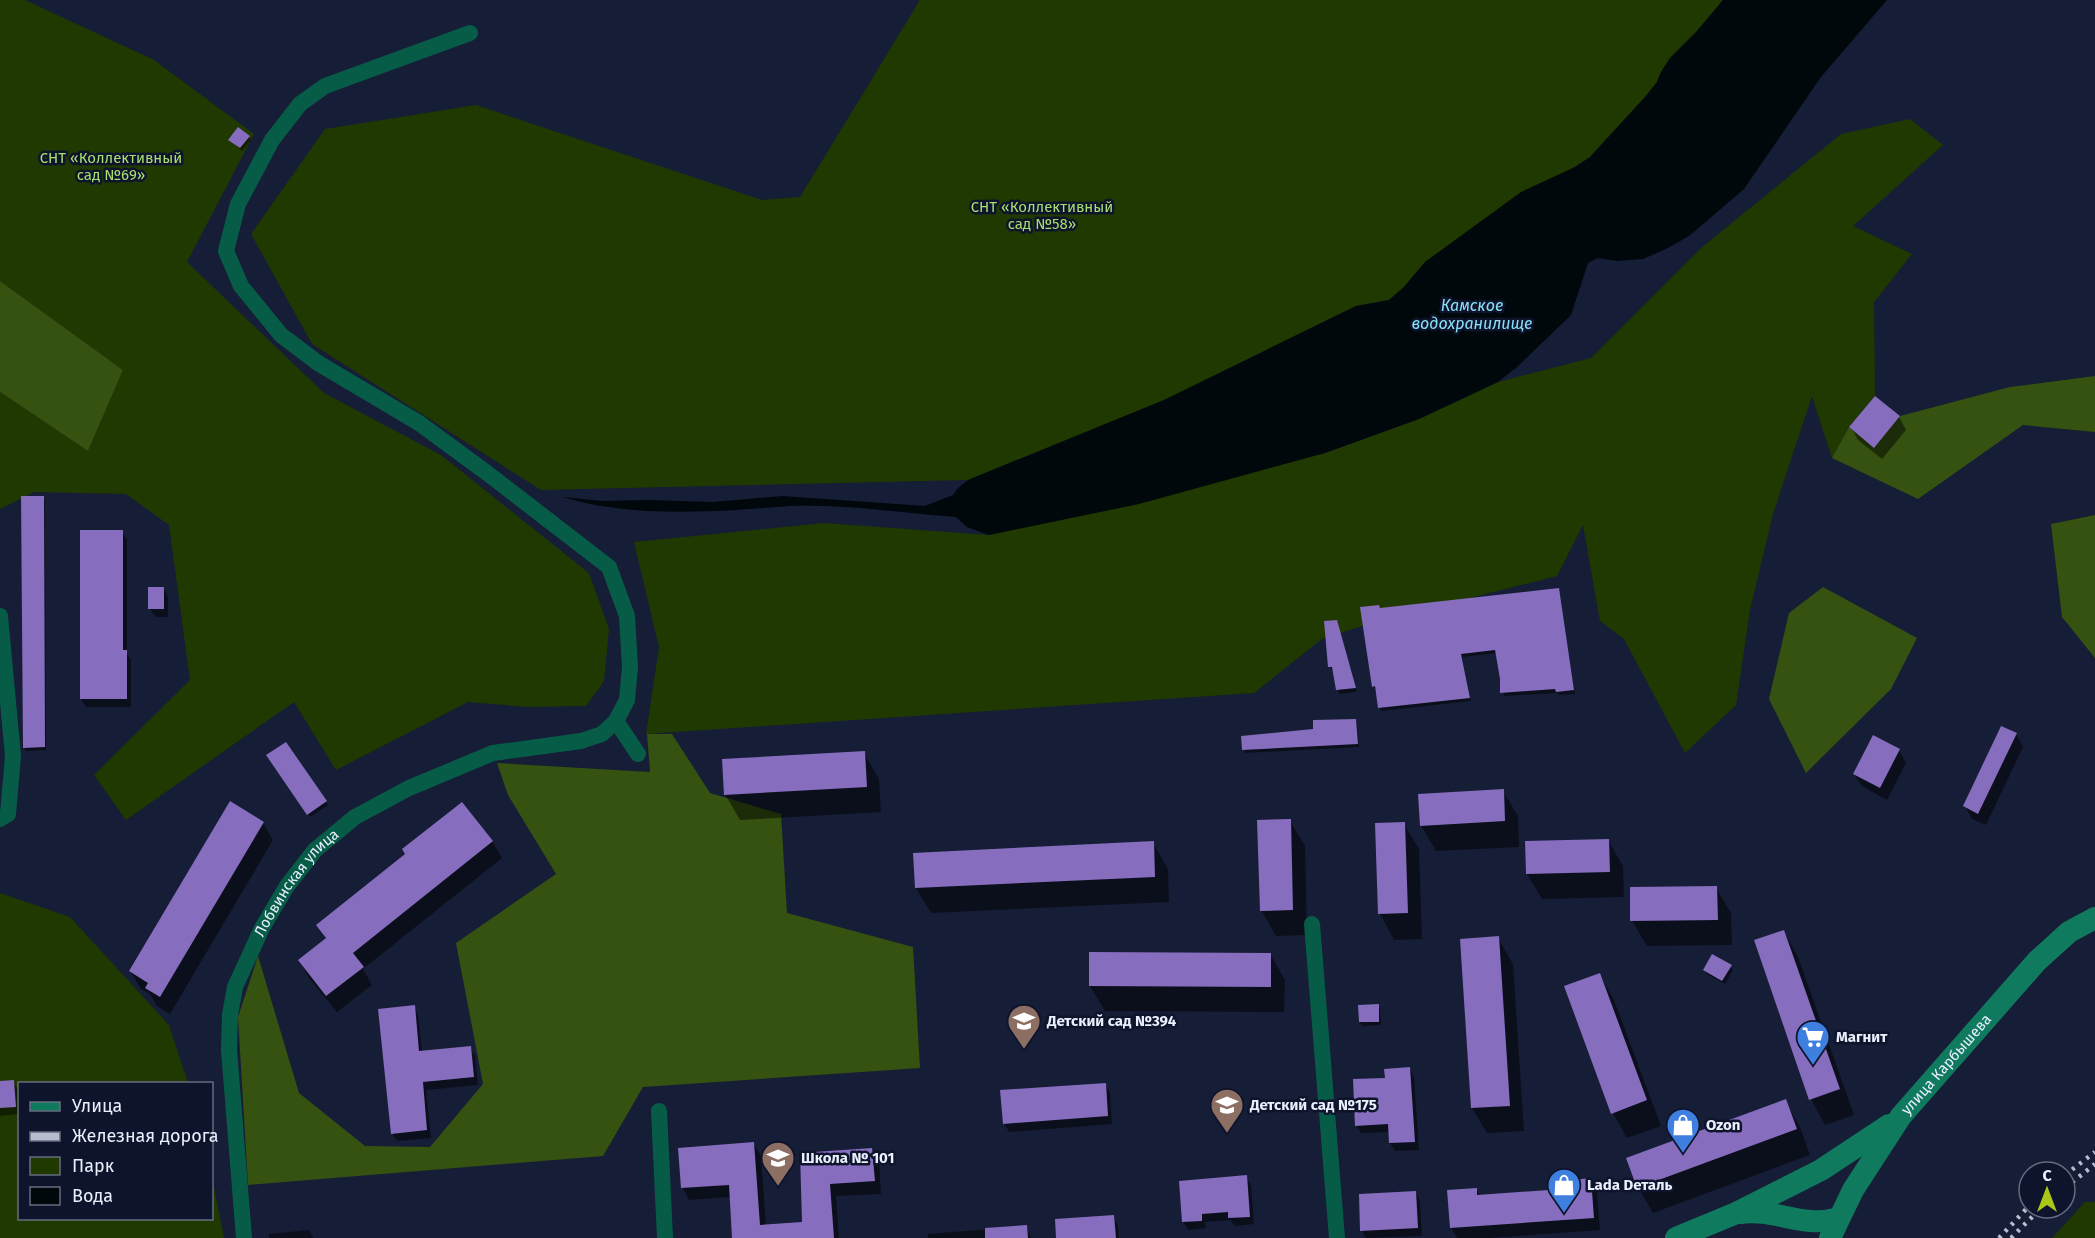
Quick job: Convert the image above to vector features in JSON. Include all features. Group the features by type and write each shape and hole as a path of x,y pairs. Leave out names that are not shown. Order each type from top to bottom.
{"main road":[{"name":"улица Карбышева","path":"1834,1228 1854,1190 1901,1116 2037,961 2069,932 2095,918"},
{"path":"1676,1238 1734,1214 1821,1170 1854,1150 1901,1116"},
{"path":"1821,1170 1833,1174 1854,1190"},
{"path":"1734,1214 1764,1212 1794,1220 1824,1222 1834,1228"},
{"path":"1794,1220 1811,1238"}],"street":[{"path":"470,33 325,86 300,104 272,140 238,204 226,251 241,286 281,335 318,363 419,423 609,567 627,616 629,657 627,700 616,721 638,754"},
{"path":"0,616 13,756 8,814 0,819"},
{"name":"Лобвинская улица","path":"244,1238 229,1050 230,1015 235,987 262,928 287,886 315,850 355,817 410,788 494,753 581,741 602,734 616,721"},
{"path":"1311,924 1337,1238"},
{"path":"659,1111 665,1238"}],"green space":[{"name":"СНТ «Коллективный сад №69»","path":"0,0 25,0 154,60 254,134 187,262 324,393 441,455 589,573 609,629 604,681 586,706 526,707 468,702 336,770 294,702 126,820 94,775 190,680 169,525 126,494 34,492 0,509 0,392 88,451 123,370 0,281"},
{"name":"СНТ «Коллективный сад №58»","path":"920,0 1723,0 1670,58 1657,82 1645,97 1590,157 1425,262 1404,287 1389,300 1356,306 1164,400 968,480 541,490 312,344 251,234 325,129 476,105 762,200 800,197"},
{"path":"1910,119 1943,145 1853,226 1912,254 1874,302 1875,396 1849,427 1832,458 1812,396 1773,514 1750,610 1736,705 1685,753 1624,639 1600,621 1583,525 1557,576 1368,624 1322,639 1254,693 646,734 659,647 634,542 824,523 989,535 1325,453 1419,419 1498,382 1591,358 1701,248 1841,134"},
{"path":"0,281 123,370 88,451 0,392"},
{"path":"2095,376 2095,432 2023,425 1918,499 1832,458 1849,427 1874,447 1900,416 2010,387"},
{"path":"2095,515 2095,658 2062,617 2051,524"},
{"path":"1823,587 1917,638 1891,689 1806,773 1769,699 1789,613"},
{"path":"647,734 672,734 710,793 781,814 787,913 913,947 920,1068 643,1087 603,1156 248,1185 238,1017 258,956 299,1093 365,1146 430,1147 483,1084 456,943 556,874 508,795 497,763 650,772"},
{"path":"0,893 70,917 169,1025 188,1082 18,1082 18,1220 213,1220 213,1182 224,1238 0,1238"},
{"path":"2085,1202 2095,1202 2095,1238 2052,1238 2068,1220 2077,1220 2077,1211"}],"water":[{"name":"Камское водохранилище","path":"1723,0 1887,0 1821,77 1744,189 1689,236 1666,249 1643,259 1617,261 1598,258 1588,263 1571,315 1517,367 1498,382 1419,419 1325,453 1139,504 989,535 967,527 956,517 874,509 791,506 671,512 605,507 563,497 602,501 713,502 782,496 925,506 953,495 968,480 1164,400 1356,306 1389,300 1404,287 1425,262 1521,192 1575,167 1590,157 1645,97 1657,82 1670,58"}],"building":[{"path":"238,127 250,136 240,148 228,140"},
{"path":"1875,396 1900,416 1874,448 1849,427"},
{"path":"21,496 44,496 45,747 23,748"},
{"path":"80,530 123,530 123,650 127,650 127,699 80,699"},
{"path":"148,587 164,587 164,609 148,609"},
{"path":"1559,588 1574,690 1500,693 1495,650 1461,654 1470,698 1378,708 1375,686 1372,687 1360,607 1379,605 1380,608"},
{"path":"1337,620 1356,688 1336,690 1332,667 1328,667 1324,621"},
{"path":"1356,719 1358,744 1242,750 1241,736 1313,729 1313,720"},
{"path":"2001,726 2017,733 1978,814 1963,806"},
{"path":"1873,735 1900,749 1880,788 1853,774"},
{"path":"286,742 327,801 307,815 266,755"},
{"path":"865,751 867,787 724,795 722,759"},
{"path":"1504,789 1505,821 1420,826 1418,794"},
{"path":"230,801 264,822 160,997 145,988 148,983 129,971"},
{"path":"462,802 493,841 353,953 364,967 326,996 298,960 326,938 316,925 405,854 402,849"},
{"path":"1291,819 1293,910 1260,911 1257,820"},
{"path":"1405,822 1408,913 1378,914 1375,823"},
{"path":"1609,839 1610,872 1526,874 1525,841"},
{"path":"1154,841 1155,877 915,888 913,853"},
{"path":"1717,886 1718,920 1630,921 1630,887"},
{"path":"1784,930 1840,1089 1809,1100 1754,940"},
{"path":"1499,936 1510,1106 1471,1108 1460,939"},
{"path":"1089,952 1271,953 1271,987 1089,986"},
{"path":"1712,954 1732,965 1722,981 1703,970"},
{"path":"1600,973 1647,1100 1611,1114 1564,986"},
{"path":"1379,1004 1379,1022 1359,1022 1358,1005"},
{"path":"415,1005 419,1051 471,1046 474,1077 423,1082 427,1130 391,1134 378,1009"},
{"path":"1410,1067 1415,1142 1389,1143 1388,1124 1355,1126 1353,1079 1385,1078 1384,1069"},
{"path":"14,1080 16,1107 0,1108 0,1081"},
{"path":"1106,1083 1108,1116 1003,1124 1000,1090"},
{"path":"1786,1099 1797,1129 1637,1188 1626,1158"},
{"path":"754,1142 760,1225 802,1222 800,1153 872,1148 875,1181 830,1184 834,1238 732,1238 729,1185 681,1188 678,1148"},
{"path":"1247,1175 1250,1217 1228,1218 1228,1212 1202,1214 1202,1221 1182,1222 1179,1181"},
{"path":"1591,1178 1594,1218 1450,1228 1447,1190 1477,1188 1477,1195 1563,1189 1563,1181"},
{"path":"1416,1191 1418,1228 1360,1231 1359,1194"},
{"path":"1114,1215 1116,1238 1056,1238 1055,1219"},
{"path":"1027,1225 1028,1238 985,1238 985,1228"}],"railway":[{"path":"2077,1166 2095,1152"},
{"path":"2077,1178 2095,1164"},
{"path":"1999,1238 2017,1219"},
{"path":"2011,1238 2029,1220"}],"place":[{"name":"Детский сад №394","path":"1024,1050"},
{"name":"Магнит","path":"1813,1066"},
{"name":"Детский сад №175","path":"1227,1134"},
{"name":"Ozon","path":"1683,1154"},
{"name":"Школа № 101","path":"778,1187"},
{"name":"Lada Dеталь","path":"1564,1214"}]}
